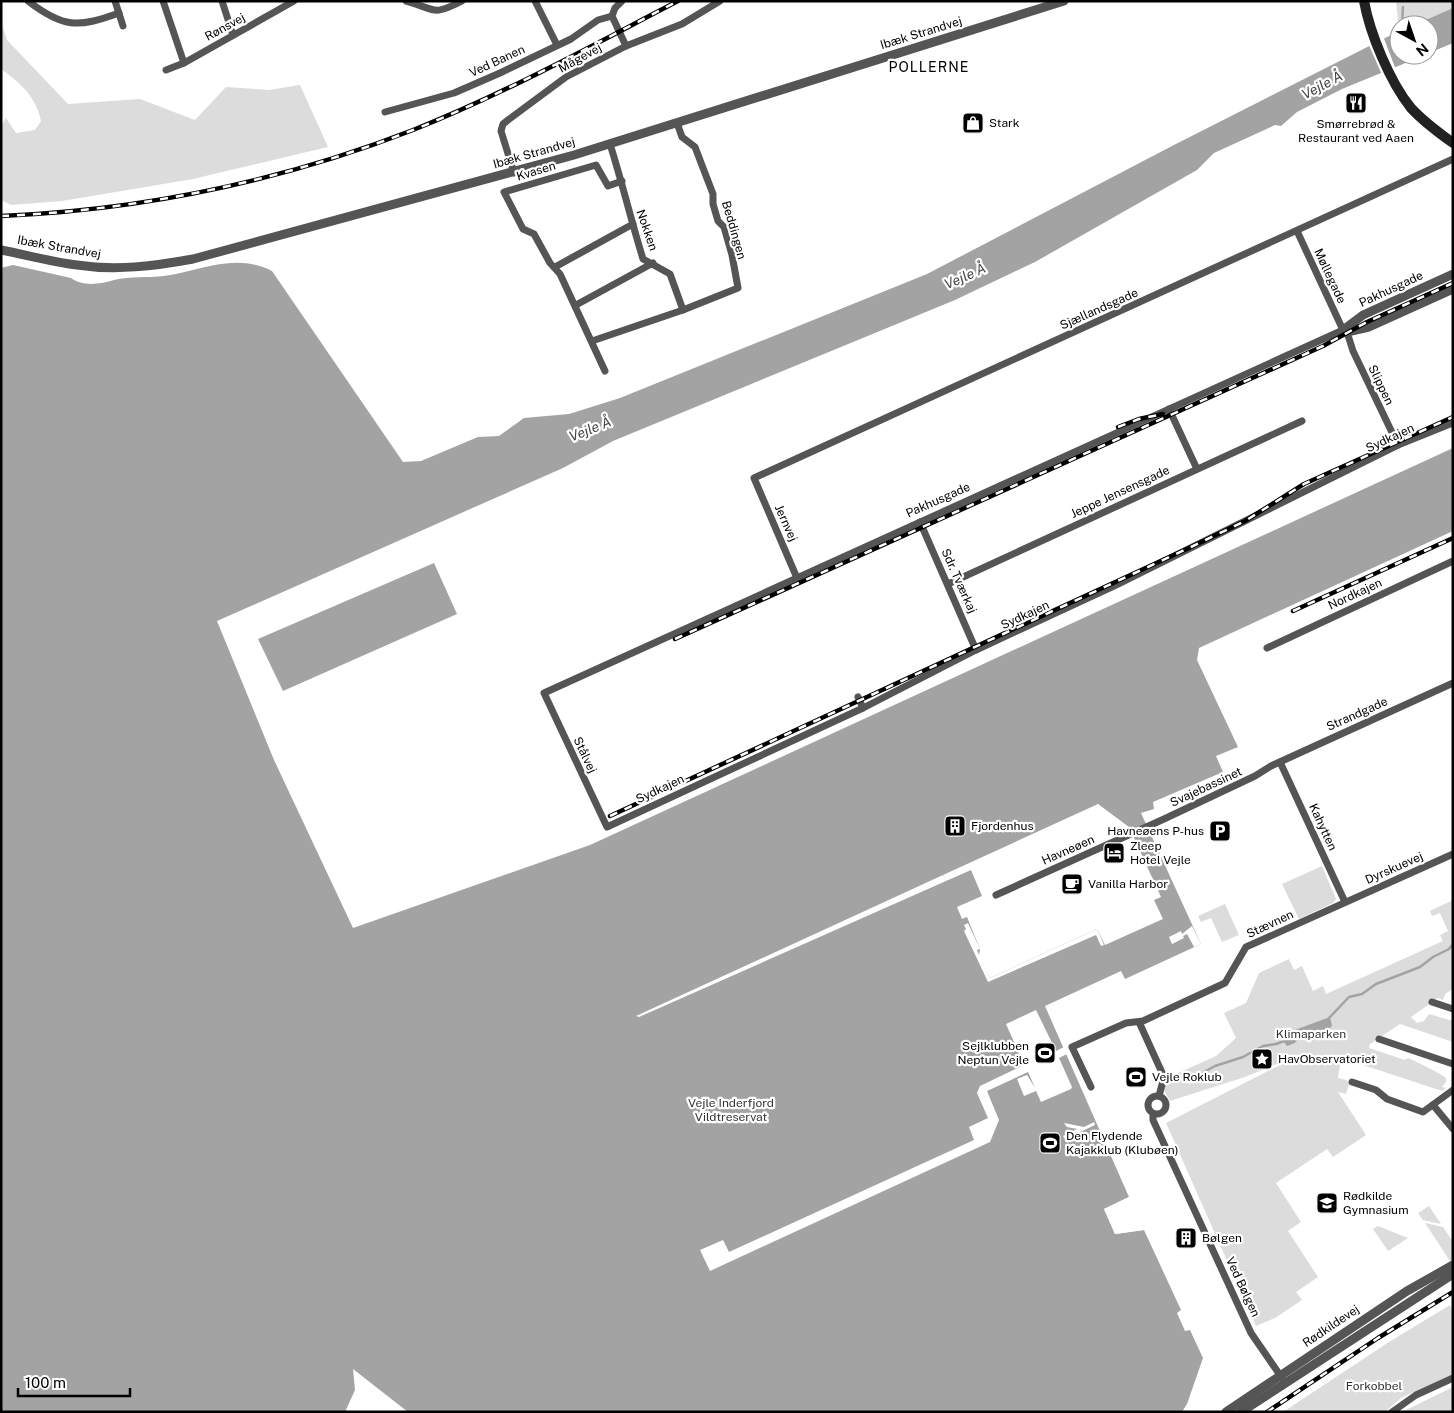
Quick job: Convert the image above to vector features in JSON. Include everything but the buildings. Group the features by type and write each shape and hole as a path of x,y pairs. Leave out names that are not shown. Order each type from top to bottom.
{"main road":[{"path":"1364,1 1391,76 1411,107 1453,144"},
{"path":"1372,1 1373,30"}],"street":[{"path":"28,1 56,20 70,24 95,22 119,14"},
{"path":"115,1 123,26"},
{"path":"163,1 184,63"},
{"path":"222,1 233,35"},
{"name":"Rønsvej","path":"166,70 184,63 294,1"},
{"path":"406,1 436,12 462,1"},
{"path":"535,1 558,45"},
{"path":"622,1 615,8 612,16 626,46"},
{"name":"Mågevej","path":"514,172 501,131 503,124 566,77 626,46 682,24 720,1"},
{"name":"Ibæk Strandvej","path":"1,250 63,263 99,267 165,264 227,250 610,144 1064,1"},
{"name":"Ved Banen","path":"385,112 454,92 558,45 598,20 612,16"},
{"name":"Beddingen","path":"592,342 738,288 732,255 724,227 718,221 713,204 714,194 695,147 682,137 677,123"},
{"name":"Nokken","path":"610,144 644,259 670,274 682,310"},
{"name":"Sjællandsgade","path":"754,478 1453,159"},
{"name":"Kvasen","path":"605,371 576,305 555,267 550,263 534,234 523,229 504,192 596,164 608,186 622,181"},
{"path":"555,267 633,224"},
{"name":"Møllegade","path":"1297,231 1345,331"},
{"path":"576,305 653,264"},
{"name":"Pakhusgade","path":"1345,331 1363,315 1453,274"},
{"name":"Pakhusgade","path":"544,693 1169,409 1345,331 1369,328 1453,289"},
{"name":"Slippen","path":"1345,331 1353,352 1398,445"},
{"path":"1169,409 1197,469"},
{"name":"Jeppe Jensensgade","path":"948,584 1302,421"},
{"name":"Sydkajen","path":"607,827 863,708 976,650 1124,581 1398,445 1453,423"},
{"name":"Jernvej","path":"754,478 797,578"},
{"name":"Sdr. Tværkaj","path":"920,522 976,650"},
{"name":"Nordkajen","path":"1267,648 1453,561"},
{"name":"Strandgade","path":"1271,766 1453,683"},
{"name":"Stålvej","path":"544,693 607,827"},
{"path":"858,697 863,708"},
{"name":"Kahytten","path":"1280,762 1345,902"},
{"name":"Svajebassinet","path":"1149,826 1230,788 1271,766"},
{"name":"Havneøen","path":"996,895 1149,826"},
{"name":"Dyrskuevej","path":"1345,902 1453,854"},
{"name":"Stævnen","path":"1091,1087 1072,1047 1126,1023 1139,1022 1225,983 1246,947 1345,902"},
{"path":"1432,1002 1453,1009"},
{"path":"1139,1022 1164,1077 1159,1096"},
{"path":"1379,1039 1453,1064"},
{"path":"1352,1082 1376,1090 1387,1099 1423,1112 1453,1090"},
{"path":"1159,1096 1166,1102 1166,1109 1161,1114 1153,1114 1148,1109 1148,1102 1153,1097 1159,1096"},
{"path":"1433,1105 1453,1129"},
{"name":"Ved Bølgen","path":"1153,1114 1153,1120 1251,1333 1283,1379"},
{"name":"Rødkildevej","path":"1241,1412 1283,1379 1407,1290 1453,1265"},
{"name":"Rødkildevej","path":"1226,1412 1453,1274"},
{"path":"1392,1412 1416,1394 1453,1378"}],"green space":[{"path":"1396,1 1417,1 1418,3 1421,1 1453,1 1453,8 1437,15 1397,15"},
{"path":"1,21 7,40 68,104 140,99 195,120 226,87 269,90 300,85 328,147 193,179 62,201 11,205 1,200 1,126 6,118 16,133 35,130 41,121 39,112 27,91 1,69"},
{"path":"1322,866 1336,899 1333,903 1299,919 1282,884"},
{"name":"Klimaparken","path":"1453,900 1453,989 1445,994 1443,1000 1438,998 1411,1017 1417,1023 1424,1021 1429,1014 1453,1021 1453,1042 1400,1024 1370,1044 1369,1048 1405,1060 1408,1058 1434,1071 1446,1078 1446,1082 1442,1087 1446,1088 1443,1091 1436,1089 1348,1060 1340,1065 1338,1078 1346,1080 1349,1084 1346,1094 1338,1092 1366,1135 1333,1157 1327,1149 1276,1183 1301,1222 1288,1231 1318,1277 1296,1292 1302,1300 1275,1318 1256,1326 1166,1123 1280,1065 1284,1069 1279,1063 1245,1077 1170,1101 1164,1090 1165,1082 1176,1074 1216,1056 1236,1038 1224,1013 1246,1003 1259,973 1289,959 1294,970 1302,966 1313,991 1323,986 1326,994 1443,941 1440,935 1448,931 1440,913 1432,916 1430,911"},
{"path":"1225,904 1239,935 1222,942 1211,918 1201,922 1198,916"},
{"path":"1429,1206 1441,1224 1423,1220 1418,1213"},
{"path":"1425,1223 1443,1227 1453,1242 1453,1259 1450,1261"},
{"path":"1378,1226 1408,1238 1388,1251 1373,1229"},
{"path":"1450,1305 1453,1311 1453,1374 1401,1398 1385,1412 1283,1412 1389,1342"},
{"name":"Forkobbel","path":"1453,1387 1453,1412 1402,1412"}],"water":[{"path":"1453,8 1453,43 1439,49 1439,15 1437,15"},
{"name":"Vejle Inderfjord Vildtreservat","path":"1389,36 1389,65 1401,65 1342,89 1297,112 1281,126 1275,125 1214,153 1197,170 1035,262 955,300 613,441 563,468 217,621 274,760 353,928 590,845 1453,448 1453,531 1199,648 1197,660 1238,747 1216,756 1223,772 1153,802 1154,809 1141,813 1201,944 1125,979 1121,971 1045,1006 1129,1197 1104,1209 1115,1234 1144,1230 1181,1310 1177,1313 1185,1331 1190,1330 1203,1358 1187,1404 1182,1412 408,1412 353,1369 355,1390 345,1412 1,1412 1,268 13,265 71,278 86,284 103,283 126,278 178,274 218,264 231,263 245,263 272,271 403,462 421,461 478,437 499,436 524,418 569,414 620,398 927,274 1172,146","holes":["1098,804 1129,827 1161,897 1154,900 1163,919 1105,945 1097,929 990,978 979,956 980,949 967,917 962,919 957,907 982,896 971,870 946,881 943,875"]},
{"path":"434,563 457,614 283,691 258,639"},
{"path":"1330,1017 1332,1026 1324,1034 1307,1032 1301,1035 1295,1043 1287,1046 1284,1042 1292,1031"}],"pier":[{"path":"1383,36 1389,52 1389,65 1394,65 1396,70 1383,77 1368,43"},
{"path":"943,875 946,881 639,1017 636,1016"},
{"path":"968,923 980,949 977,950 990,978 1097,929 1104,945 1101,946 1096,935 988,982 964,931 966,929 964,925"},
{"path":"1192,926 1201,944 1194,947 1187,934 1183,936 1184,938 1172,944 1169,937 1181,931 1182,934"},
{"path":"1036,1010 1056,1051 1064,1047 1067,1054 1059,1058 1072,1087 1071,1089 1041,1102 1036,1091 1024,1096 1017,1079 1027,1075 1035,1088 1028,1072 987,1091 999,1120 990,1142 710,1271 700,1250 723,1240 729,1252 974,1140 969,1127 988,1118 977,1093 980,1086 1024,1065 1006,1024"},
{"path":"1094,1122 1095,1125 1065,1139 1063,1136 1077,1129 1067,1127 1064,1123 1084,1127"},
{"path":"1129,1197 1130,1200 1107,1210 1117,1231 1143,1227 1144,1230 1115,1234 1104,1209"}],"waterway":[{"path":"1403,7 1403,15"},
{"path":"1329,1018 1349,997 1362,994 1376,984 1420,967 1433,957 1449,949 1453,944"},
{"path":"1191,1079 1215,1066 1243,1057 1263,1046 1287,1040"}],"railway":[{"path":"1,216 54,213 159,200 211,190 313,164 413,130 481,101 678,1"},
{"path":"675,639 1323,346 1367,322 1453,283"},
{"path":"1118,427 1139,419 1163,414"},
{"path":"610,816 1191,547 1245,521 1304,484 1453,417"},
{"path":"1293,611 1453,538"},
{"path":"1267,1412 1378,1338 1453,1292"}],"place":[{"name":"Smørrebrød & Restaurant ved Aaen","path":"1356,103"},
{"name":"Stark","path":"973,123"},
{"name":"Fjordenhus","path":"955,826"},
{"name":"Havneøens P-hus","path":"1220,831"},
{"name":"Zleep Hotel Vejle","path":"1114,853"},
{"name":"Vanilla Harbor","path":"1072,884"},
{"name":"Sejlklubben Neptun Vejle","path":"1045,1053"},
{"name":"HavObservatoriet","path":"1262,1059"},
{"name":"Vejle Roklub","path":"1136,1077"},
{"name":"Den Flydende Kajakklub (Klubøen)","path":"1050,1143"},
{"name":"Rødkilde Gymnasium","path":"1327,1203"},
{"name":"Bølgen","path":"1186,1238"}],"district":[{"name":"POLLERNE","path":"929,67"}],"water label":[{"name":"Vejle Å","path":"1322,85"},
{"name":"Vejle Å","path":"965,276"},
{"name":"Vejle Å","path":"590,429"}]}
